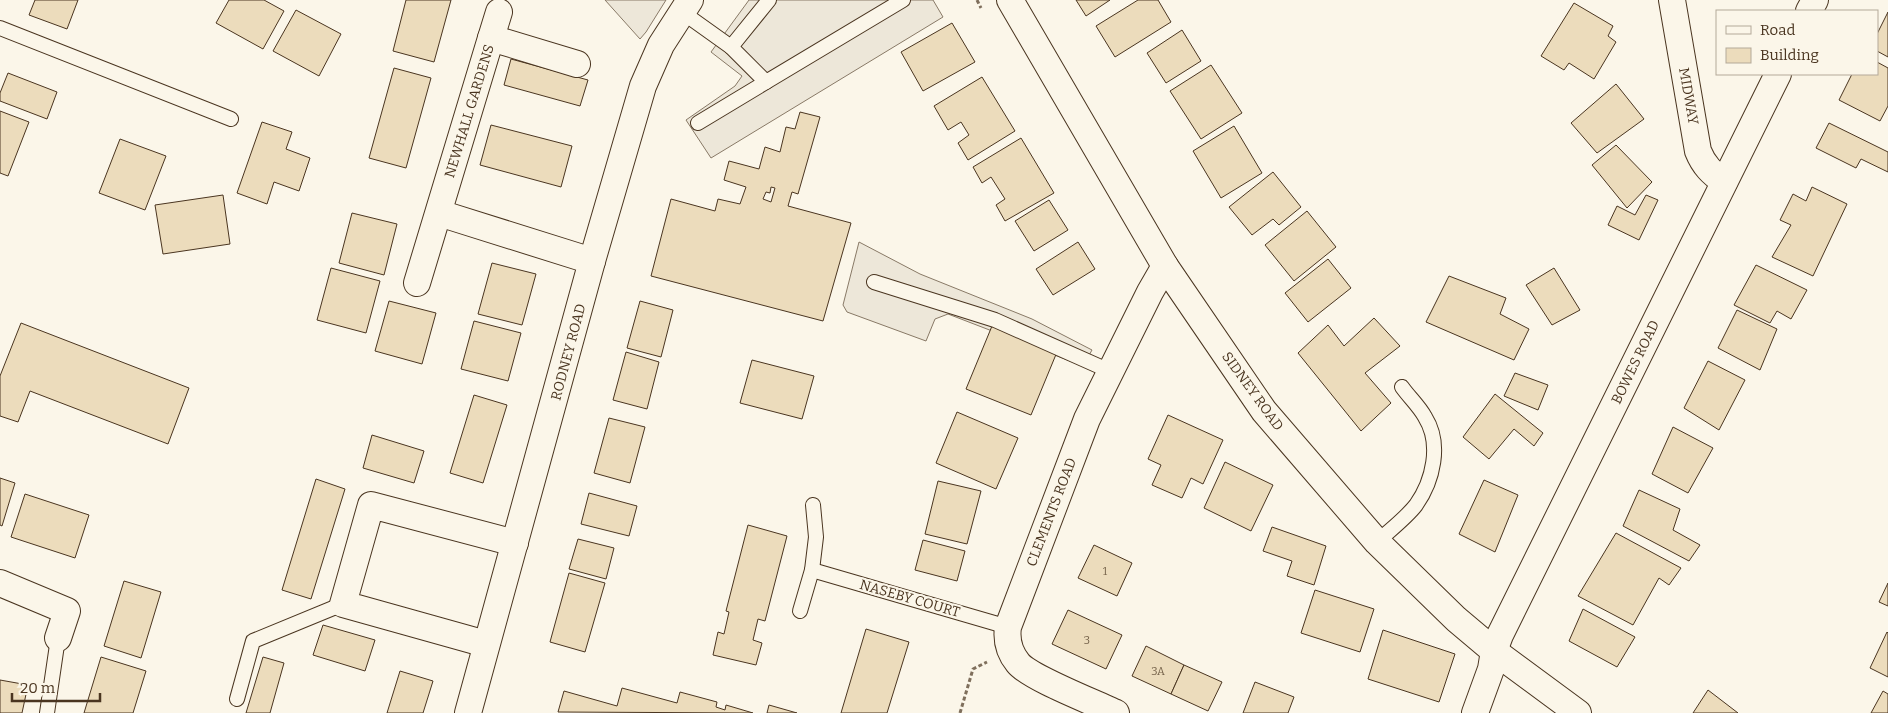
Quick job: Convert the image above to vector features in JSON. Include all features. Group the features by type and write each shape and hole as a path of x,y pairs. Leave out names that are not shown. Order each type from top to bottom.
{"street":[{"name":"SIDNEY ROAD","path":"1010,0 1165,266 1264,410 1377,542 1456,619 1494,651 1578,713"},
{"name":"MIDWAY","path":"1672,0 1698,151 1702,162 1708,170 1724,182"},
{"name":"RODNEY ROAD","path":"468,713 592,261 643,86 661,45 686,6"},
{"path":"491,38 499,12"},
{"name":"NEWHALL GARDENS","path":"417,283 491,38 577,64"},
{"name":"BOWES ROAD","path":"1475,713 1491,670 1494,651 1500,634 1778,75"},
{"path":"439,213 592,261"},
{"name":"CLEMENTS ROAD","path":"1009,639 1087,419 1112,372 1150,292 1165,266"},
{"path":"486,644 343,604 371,505 515,543"},
{"path":"0,583 67,611 58,638"},
{"path":"1009,639 1020,665 1035,675 1116,713"}],"lane":[{"path":"731,47 769,0"},
{"path":"698,123 903,0"},
{"path":"686,6 766,82"},
{"path":"0,28 231,119"},
{"path":"874,282 995,320 1112,372"},
{"path":"1377,542 1416,505 1427,484 1434,462 1433,438 1426,418 1402,387"},
{"path":"800,611 812,570 816,538 813,505"},
{"name":"NASEBY COURT","path":"812,570 1009,639"},
{"path":"237,699 253,641 343,604"},
{"path":"47,713 58,638"}],"path":[{"path":"960,713 973,669 1009,639"}],"shaded area":[{"path":"605,0 666,0 640,39"},
{"path":"749,0 933,0 943,17 711,158 686,120 735,86 742,76 711,52"},
{"path":"859,242 920,274 1032,319 1092,350 1083,366 948,314 935,319 926,341 847,312 843,305"}],"building":[{"path":"35,0 78,0 67,29 29,15"},
{"path":"229,0 264,0 284,11 263,49 216,23"},
{"path":"406,0 451,0 434,62 393,51"},
{"path":"1076,0 1110,0 1086,16"},
{"path":"1138,0 1158,0 1171,22 1115,57 1096,26"},
{"path":"1574,3 1613,26 1608,36 1616,42 1594,79 1569,63 1564,70 1541,56"},
{"path":"296,10 341,34 319,76 273,51"},
{"path":"1888,12 1888,57 1878,52 1878,32"},
{"path":"952,23 975,62 923,91 901,52"},
{"path":"1182,30 1201,61 1166,83 1147,53"},
{"path":"511,59 588,80 580,106 504,85"},
{"path":"1878,63 1888,68 1888,106 1880,121 1839,100 1852,75 1878,75"},
{"path":"1211,65 1242,113 1201,139 1170,91"},
{"path":"394,68 431,78 406,168 369,158"},
{"path":"8,73 57,92 47,119 0,101 0,93"},
{"path":"982,77 1015,131 968,160 958,143 969,135 961,122 948,130 934,106"},
{"path":"1616,84 1644,119 1597,153 1571,123"},
{"path":"0,111 29,122 8,176 0,173"},
{"path":"800,112 820,117 798,194 792,192 788,206 851,223 823,321 651,276 671,199 715,211 718,199 740,204 746,187 724,180 729,161 759,169 765,147 780,152 786,127 795,129","holes":["771,187 775,188 771,202 763,199 766,192 770,193"]},
{"path":"262,122 292,132 286,149 310,158 299,191 274,182 267,204 237,193"},
{"path":"1829,123 1888,152 1888,172 1861,159 1856,168 1816,148"},
{"path":"491,125 572,146 561,187 480,165"},
{"path":"1234,126 1262,173 1221,198 1193,151"},
{"path":"1021,138 1054,193 1005,221 996,205 1005,199 991,177 982,183 973,167"},
{"path":"120,139 166,156 145,210 99,193"},
{"path":"1616,145 1652,182 1627,208 1592,165"},
{"path":"1273,172 1301,207 1279,225 1273,219 1252,235 1229,207"},
{"path":"1812,187 1847,204 1813,276 1772,257 1791,225 1780,220 1793,194 1806,201"},
{"path":"223,195 230,244 163,254 155,205"},
{"path":"1646,195 1658,200 1639,240 1608,225 1617,206 1635,215"},
{"path":"1049,200 1068,230 1034,251 1015,221"},
{"path":"1307,211 1336,247 1294,281 1265,245"},
{"path":"352,213 397,224 384,275 339,263"},
{"path":"1078,242 1095,269 1053,295 1036,269"},
{"path":"1328,259 1351,288 1308,322 1285,293"},
{"path":"492,263 536,274 522,325 478,314"},
{"path":"1756,265 1807,290 1791,319 1777,311 1770,323 1734,305"},
{"path":"331,268 380,281 366,333 317,320"},
{"path":"1554,268 1580,310 1552,325 1526,285"},
{"path":"1449,276 1506,298 1500,314 1529,329 1514,360 1426,322"},
{"path":"389,301 436,313 422,364 375,351"},
{"path":"640,301 673,310 661,357 627,348"},
{"path":"1737,310 1777,329 1760,370 1718,348"},
{"path":"1374,318 1400,346 1365,373 1391,403 1361,431 1298,353 1328,325 1344,346"},
{"path":"474,321 521,333 508,381 461,369"},
{"path":"21,323 189,388 168,444 30,391 18,422 0,416 0,376"},
{"path":"992,326 1057,352 1031,415 966,389"},
{"path":"626,352 659,362 647,409 613,400"},
{"path":"752,360 814,376 802,419 740,403"},
{"path":"1708,361 1745,380 1719,430 1684,408"},
{"path":"1515,373 1548,385 1538,410 1504,396"},
{"path":"1495,394 1543,433 1534,446 1514,429 1489,459 1463,437"},
{"path":"474,395 507,405 483,483 450,473"},
{"path":"957,412 1018,438 996,489 936,463"},
{"path":"1168,415 1223,440 1203,484 1191,478 1182,498 1152,485 1161,465 1148,459"},
{"path":"609,418 645,427 630,483 594,473"},
{"path":"1673,427 1713,448 1688,493 1652,474"},
{"path":"372,435 424,451 414,483 363,468"},
{"path":"1225,462 1273,485 1251,531 1204,508"},
{"path":"0,478 15,483 2,526 0,525"},
{"path":"316,479 345,489 311,599 282,590"},
{"path":"1484,480 1518,495 1495,552 1459,534"},
{"path":"938,481 981,491 967,544 925,534"},
{"path":"1639,490 1680,509 1673,530 1700,545 1689,561 1623,526"},
{"path":"589,493 637,506 629,536 581,524"},
{"path":"25,494 89,515 75,558 11,537"},
{"path":"748,525 787,536 765,621 758,619 753,640 762,643 756,665 713,655 718,632 724,634 729,612 726,611"},
{"path":"1272,527 1326,546 1314,585 1287,576 1292,561 1263,551"},
{"path":"1616,533 1681,568 1669,585 1659,578 1633,625 1578,596"},
{"path":"578,539 614,548 606,579 569,569"},
{"path":"923,540 965,551 957,581 915,570"},
{"path":"1094,545 1132,563 1117,596 1078,578"},
{"path":"569,573 605,583 585,652 550,642"},
{"path":"124,581 161,592 141,658 104,646"},
{"path":"1888,583 1888,606 1879,602"},
{"path":"1315,590 1374,609 1360,652 1301,633"},
{"path":"1583,609 1635,637 1617,667 1569,641"},
{"path":"1068,610 1122,635 1106,669 1052,644"},
{"path":"323,625 375,640 365,671 313,655"},
{"path":"866,629 909,642 887,713 841,713"},
{"path":"1383,630 1455,654 1439,702 1368,679"},
{"path":"1888,633 1888,677 1870,668"},
{"path":"1146,646 1184,665 1171,694 1132,676"},
{"path":"101,657 146,671 133,713 84,713"},
{"path":"263,657 284,663 270,713 246,713"},
{"path":"1184,665 1222,682 1208,711 1171,694"},
{"path":"400,671 433,681 423,713 387,713"},
{"path":"0,680 28,685 22,713 0,713"},
{"path":"1255,682 1294,697 1288,713 1243,713"},
{"path":"622,688 677,703 680,692 717,702 716,707 725,710 726,705 753,713 558,712 564,691 617,706"},
{"path":"1708,690 1738,713 1693,713"},
{"path":"1883,691 1888,694 1888,713 1871,713"},
{"path":"769,705 797,713 767,713"}]}
